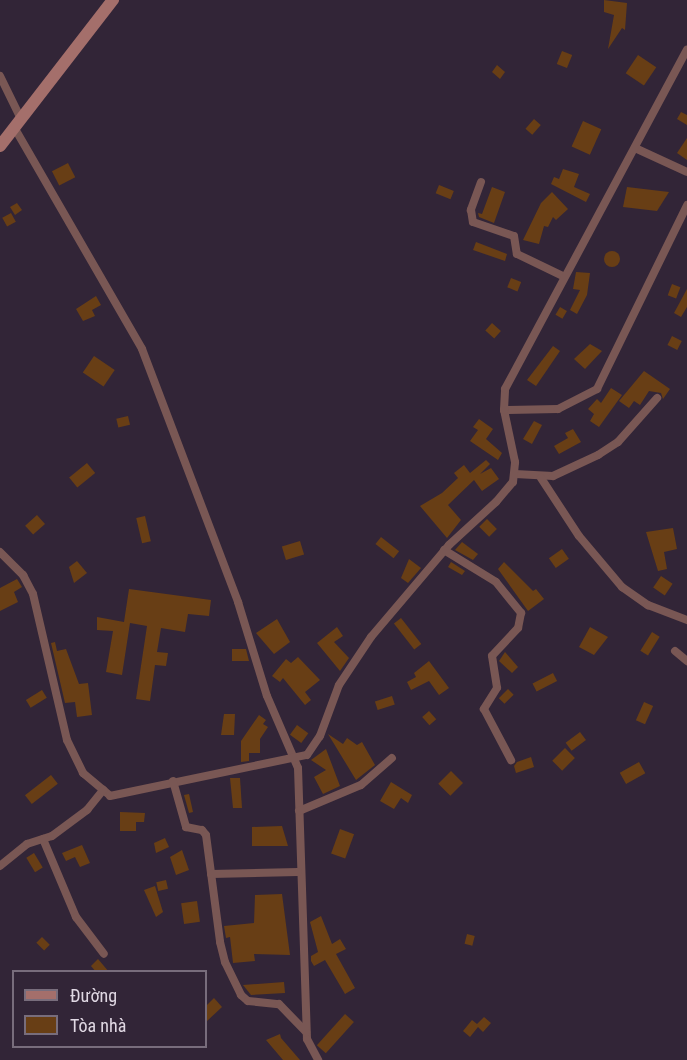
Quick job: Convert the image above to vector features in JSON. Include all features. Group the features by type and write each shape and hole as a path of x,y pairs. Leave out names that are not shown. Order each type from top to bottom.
{"main road":[{"path":"0,146 113,0"}],"street":[{"path":"0,552 23,575 33,594 67,740 83,773 110,796 292,757 312,750 339,684 371,637 444,550 508,490 515,474 513,440 504,410 505,389 543,325 563,276 687,50"},
{"path":"0,76 17,122 142,349 238,602 267,696 300,781 298,872 306,1032 318,1060"},
{"path":"635,148 687,172"},
{"path":"481,183 471,210 472,222 514,236 517,254 563,276"},
{"path":"504,410 558,409 597,389 687,205"},
{"path":"515,474 541,478 589,459 618,442 657,398"},
{"path":"541,478 579,536 622,587 648,605 687,620"},
{"path":"444,550 496,582 521,613 518,628 492,656 497,688 484,709 511,760"},
{"path":"675,651 687,661"},
{"path":"299,811 361,785 392,758"},
{"path":"173,782 186,828 202,830 206,835 225,962 241,995 248,1001 279,1004 306,1032"},
{"path":"0,866 27,844 43,839 87,810 103,790"},
{"path":"43,839 76,917 104,954"},
{"path":"211,874 298,872"}],"building":[{"path":"604,0 627,3 625,30 622,28 608,49 614,15 604,12"},
{"path":"562,51 572,55 567,68 557,64"},
{"path":"638,55 656,67 644,86 626,73"},
{"path":"497,65 505,72 500,79 492,72"},
{"path":"681,112 687,115 687,125 677,119"},
{"path":"534,119 541,125 532,135 525,129"},
{"path":"583,121 601,129 590,155 572,147"},
{"path":"687,138 687,160 677,153"},
{"path":"68,163 75,177 59,185 52,171"},
{"path":"563,169 579,174 574,187 590,194 586,202 551,184 554,177 559,179"},
{"path":"439,185 454,191 450,199 436,193"},
{"path":"492,187 505,192 494,223 479,217 478,213 482,214"},
{"path":"627,187 669,192 657,211 623,207"},
{"path":"552,192 568,209 556,220 553,217 548,227 544,226 539,244 523,240 541,203"},
{"path":"17,203 22,210 15,215 10,207"},
{"path":"11,213 16,222 7,227 2,218"},
{"path":"476,242 507,254 505,261 473,250"},
{"path":"612,251 618,253 620,259 618,265 612,267 606,265 604,259 606,253"},
{"path":"576,272 590,273 587,295 577,314 570,310 580,290 573,289"},
{"path":"511,278 521,282 517,291 507,287"},
{"path":"672,284 680,287 676,298 668,295"},
{"path":"687,289 687,307 681,317 674,313"},
{"path":"96,296 101,305 92,310 95,316 83,321 76,309"},
{"path":"560,307 567,311 562,319 556,315"},
{"path":"492,323 501,331 494,338 485,330"},
{"path":"672,336 682,341 677,350 667,345"},
{"path":"590,344 602,351 585,369 574,359"},
{"path":"553,346 560,351 536,386 527,380"},
{"path":"94,356 115,370 104,387 83,373"},
{"path":"644,371 670,389 663,399 661,393 649,391 640,405 634,401 629,408 619,401"},
{"path":"611,388 622,395 599,427 590,421 594,414 588,409 597,399 601,403"},
{"path":"128,416 130,425 118,427 116,419"},
{"path":"479,419 493,429 486,439 502,453 498,460 470,441 478,430 473,427"},
{"path":"534,421 542,425 532,444 523,439"},
{"path":"573,429 581,442 559,454 554,446 568,438 565,433"},
{"path":"486,460 490,464 480,474 491,468 499,479 482,491 474,480 448,505 461,520 447,538 420,506 442,493 458,478 454,473 464,465 470,473"},
{"path":"87,463 95,473 77,488 69,477"},
{"path":"37,515 45,524 33,535 25,526"},
{"path":"145,516 151,541 142,543 136,518"},
{"path":"487,519 497,529 489,537 479,527"},
{"path":"673,528 677,549 664,552 667,569 658,571 646,532"},
{"path":"381,537 399,551 394,558 375,544"},
{"path":"300,541 304,554 286,560 282,547"},
{"path":"462,542 478,554 473,560 455,550"},
{"path":"562,549 569,559 556,568 549,558"},
{"path":"409,559 421,568 408,583 401,578"},
{"path":"77,561 87,573 74,583 69,567"},
{"path":"451,562 465,571 462,575 448,567"},
{"path":"504,562 533,591 536,589 544,599 528,611 498,569"},
{"path":"661,576 673,584 665,595 653,588"},
{"path":"17,579 22,587 14,592 18,602 0,611 0,588"},
{"path":"129,589 211,600 209,616 188,614 185,632 161,628 157,652 168,653 166,666 155,665 150,701 136,699 147,626 130,623 122,675 106,672 113,631 97,630 97,617 124,622"},
{"path":"401,618 421,644 414,650 394,624"},
{"path":"277,619 290,642 274,654 256,633"},
{"path":"337,627 343,636 334,642 349,658 340,671 317,643"},
{"path":"590,627 608,637 594,655 579,647"},
{"path":"652,632 660,637 648,655 640,651"},
{"path":"55,642 57,651 66,649 79,684 88,683 92,715 77,717 75,702 65,703 51,643"},
{"path":"232,649 246,649 249,661 232,661"},
{"path":"505,652 518,667 512,673 499,661"},
{"path":"298,657 320,680 305,692 311,700 305,705 283,678 280,682 272,676 286,659 291,663"},
{"path":"429,661 449,688 439,695 429,681 411,690 407,682 416,677 414,673"},
{"path":"553,673 557,681 537,691 533,683"},
{"path":"508,689 514,695 504,704 499,698"},
{"path":"42,690 47,698 31,708 26,700"},
{"path":"392,696 395,705 378,710 375,702"},
{"path":"644,702 653,706 645,724 636,720"},
{"path":"429,711 436,719 429,725 422,717"},
{"path":"224,714 235,714 234,735 221,735"},
{"path":"259,715 266,720 263,724 268,727 260,739 260,753 249,753 249,761 241,762 241,741"},
{"path":"297,725 308,733 301,743 290,735"},
{"path":"580,732 586,740 572,751 566,743"},
{"path":"328,734 343,744 347,738 357,745 362,742 375,765 356,780"},
{"path":"565,748 575,758 562,771 552,761"},
{"path":"326,749 340,786 323,794 314,777 326,770 311,760"},
{"path":"531,757 534,767 516,773 514,766 517,762"},
{"path":"639,762 645,773 626,784 620,773"},
{"path":"451,771 463,783 450,796 438,784"},
{"path":"51,775 58,784 32,804 25,795"},
{"path":"230,778 240,778 242,808 233,808"},
{"path":"391,782 412,795 408,803 401,798 394,809 380,801"},
{"path":"189,794 193,812 189,813 184,795"},
{"path":"120,812 145,813 144,822 136,822 136,831 120,831"},
{"path":"282,826 288,846 252,846 252,827"},
{"path":"340,829 354,834 345,859 331,853"},
{"path":"165,838 169,847 156,853 154,843"},
{"path":"82,845 90,863 80,867 75,857 66,861 62,853"},
{"path":"182,850 189,870 176,875 170,857"},
{"path":"34,853 43,868 35,872 26,858"},
{"path":"166,880 168,889 158,891 156,882"},
{"path":"155,886 163,912 156,917 144,890"},
{"path":"282,894 290,955 254,954 255,961 233,963 230,937 226,938 224,926 254,923 255,895"},
{"path":"197,901 200,922 184,924 181,903"},
{"path":"321,916 332,944 340,939 346,949 336,954 355,988 345,994 325,960 314,966 311,961 311,956 318,952 310,922"},
{"path":"467,934 475,936 472,946 465,944"},
{"path":"42,937 50,945 44,950 36,943"},
{"path":"98,959 107,970 94,970 91,966"},
{"path":"284,982 285,993 251,995 243,985"},
{"path":"214,998 222,1007 207,1021 207,1005"},
{"path":"345,1014 354,1022 326,1053 317,1045"},
{"path":"484,1017 491,1023 483,1032 478,1027 470,1037 463,1031 472,1020 477,1024"},
{"path":"280,1034 300,1060 283,1060 266,1040"}]}
